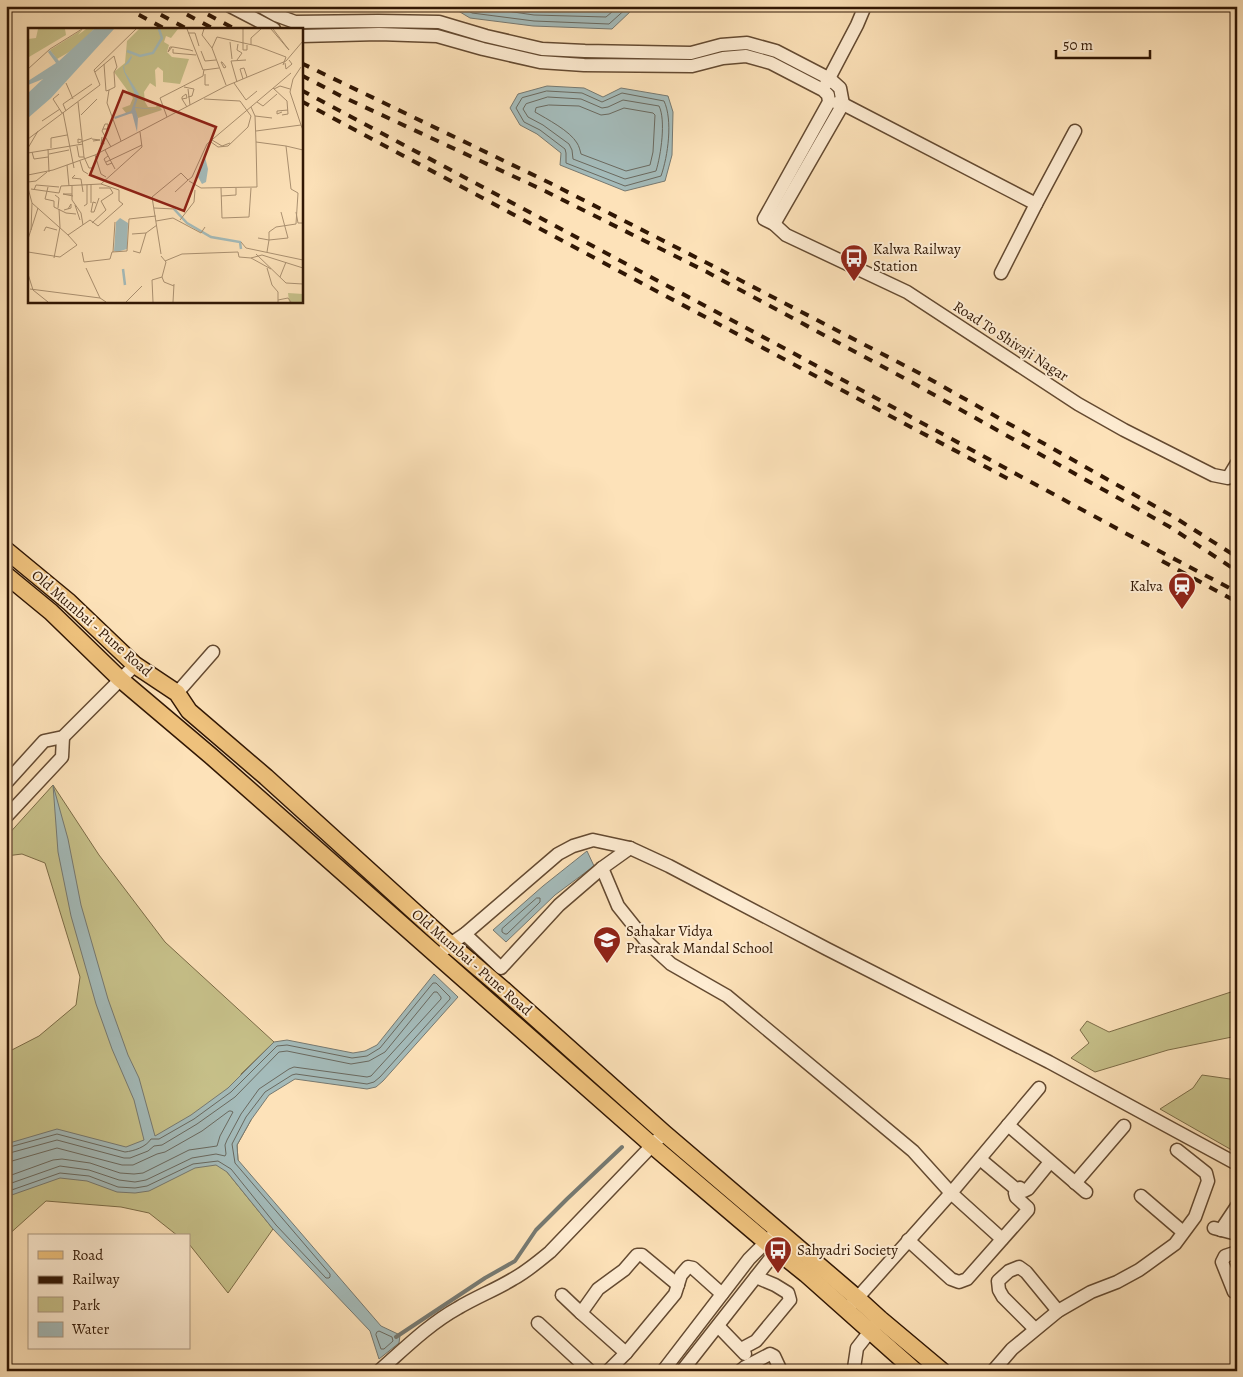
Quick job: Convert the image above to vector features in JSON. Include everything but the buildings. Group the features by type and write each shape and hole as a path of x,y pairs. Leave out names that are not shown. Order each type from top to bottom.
{"main road":[{"name":"Old Mumbai - Pune Road","path":"6,550 70,602 135,664 177,693 189,711 266,777 450,944 664,1133 777,1240 806,1274 852,1304 875,1325 915,1371"},
{"name":"Old Mumbai - Pune Road","path":"6,575 51,612 120,679 211,756 653,1146 777,1240"},
{"name":"Old Mumbai - Pune Road","path":"875,1325 942,1371"}],"street":[{"path":"230,6 272,28"},
{"path":"260,6 276,15 295,22 439,22 486,36 542,49 690,53 721,45 747,43 776,50 828,78 840,88 844,104 769,221"},
{"path":"823,90 865,6"},
{"path":"318,22 318,36"},
{"path":"302,36 378,34 437,36 483,50 540,62 584,65 692,66 723,58 746,56 771,63 823,90 828,95 829,102 769,221"},
{"path":"829,102 844,104 1036,204"},
{"path":"1001,273 1075,131"},
{"name":"Road To Shivaji Nagar","path":"769,221 786,235 907,292 1078,404 1124,430 1213,475 1228,478 1237,463"},
{"path":"177,693 213,652"},
{"path":"6,783 44,741 63,738 135,664"},
{"path":"6,817 62,757 63,738"},
{"path":"439,957 450,944 465,934 558,854 573,846 593,840 630,848 669,866 1049,1062 1237,1164"},
{"path":"504,990 500,979 501,968 558,905 602,868 630,848"},
{"path":"602,868 618,906 646,941 671,964 727,996 913,1151 951,1193 1002,1239"},
{"path":"465,934 501,968"},
{"path":"852,1304 951,1193 1039,1088"},
{"path":"1008,1125 1086,1192"},
{"path":"1076,1183 1124,1126"},
{"path":"379,1371 441,1318 458,1307 514,1279 550,1252 664,1133"},
{"path":"993,1371 1012,1349 1058,1311 1091,1292 1117,1282 1138,1270 1174,1244 1195,1216 1208,1181 1206,1173 1177,1150"},
{"path":"980,1159 1017,1190 1020,1188 1024,1191 1028,1189 1050,1162"},
{"path":"908,1240 951,1279 959,1282 967,1279 1028,1210 1016,1197 1015,1193 1017,1190"},
{"path":"1141,1196 1183,1232"},
{"path":"1237,1206 1217,1229 1237,1234"},
{"path":"683,1370 756,1277 777,1240"},
{"path":"663,1371 749,1259 777,1240"},
{"path":"1237,1252 1225,1256 1222,1262 1234,1292 1237,1293"},
{"path":"581,1313 598,1289 624,1270 637,1255 642,1255 678,1285"},
{"path":"608,1371 626,1353 675,1294 681,1275 688,1267 693,1268 722,1294"},
{"path":"1035,1329 1002,1297 998,1280 1009,1271 1019,1267 1026,1272 1058,1311"},
{"path":"741,1349 756,1342 790,1300 788,1293 756,1277"},
{"path":"562,1296 626,1353"},
{"path":"538,1323 590,1371"},
{"path":"855,1371 858,1348 875,1325"},
{"path":"718,1326 746,1354 744,1368"},
{"path":"744,1368 770,1354 774,1356 781,1371"}],"green space":[{"path":"53,785 99,855 165,942 274,1042 241,1074 251,1120 237,1145 238,1160 227,1172 273,1229 228,1293 190,1245 190,1234 175,1234 149,1213 121,1207 46,1201 6,1237 6,1053 39,1036 76,1005 80,977 45,863 22,854 6,856 6,837"},
{"path":"1237,990 1237,1036 1168,1050 1095,1072 1071,1058 1089,1043 1080,1030 1087,1021 1109,1032"},
{"path":"1202,1075 1237,1080 1237,1153 1160,1109 1193,1088"}],"water":[{"path":"450,6 680,6 632,10 612,29 533,26 470,18"},
{"path":"547,86 584,88 603,97 621,88 668,96 673,112 672,155 665,181 625,191 560,165 561,153 537,134 520,125 510,108 518,94"},
{"path":"53,785 68,839 81,905 108,999 128,1055 139,1078 155,1136 191,1115 228,1088 274,1042 287,1040 353,1053 365,1051 377,1045 434,974 458,997 376,1087 367,1089 295,1079 269,1095 251,1120 237,1145 238,1160 381,1326 400,1335 399,1343 379,1359 370,1331 273,1229 227,1172 216,1165 195,1168 149,1191 135,1193 117,1192 87,1181 60,1178 6,1197 6,1144 57,1129 126,1147 144,1140 134,1100 112,1049 96,1004 71,916 58,852"},
{"path":"587,851 594,866 555,895 506,942 493,930 543,886"}],"waterway":[{"path":"396,1337 485,1278 515,1261 536,1230 622,1147"}],"railway":[{"path":"123,6 163,28"},
{"path":"145,6 185,28"},
{"path":"171,6 212,28"},
{"path":"192,6 233,28"},
{"path":"302,63 550,183 919,373 1174,517 1237,557"},
{"path":"302,76 341,96 545,191 707,272 913,383 1170,527 1237,571"},
{"path":"302,91 1237,592"},
{"path":"302,102 1012,481"},
{"path":"1162,561 1237,602"}],"place":[{"name":"Kalwa Railway Station","path":"854,282"},
{"name":"Kalva","path":"1182,610"},
{"name":"Sahakar Vidya Prasarak Mandal School","path":"607,964"},
{"name":"Sahyadri Society","path":"778,1274"}]}
